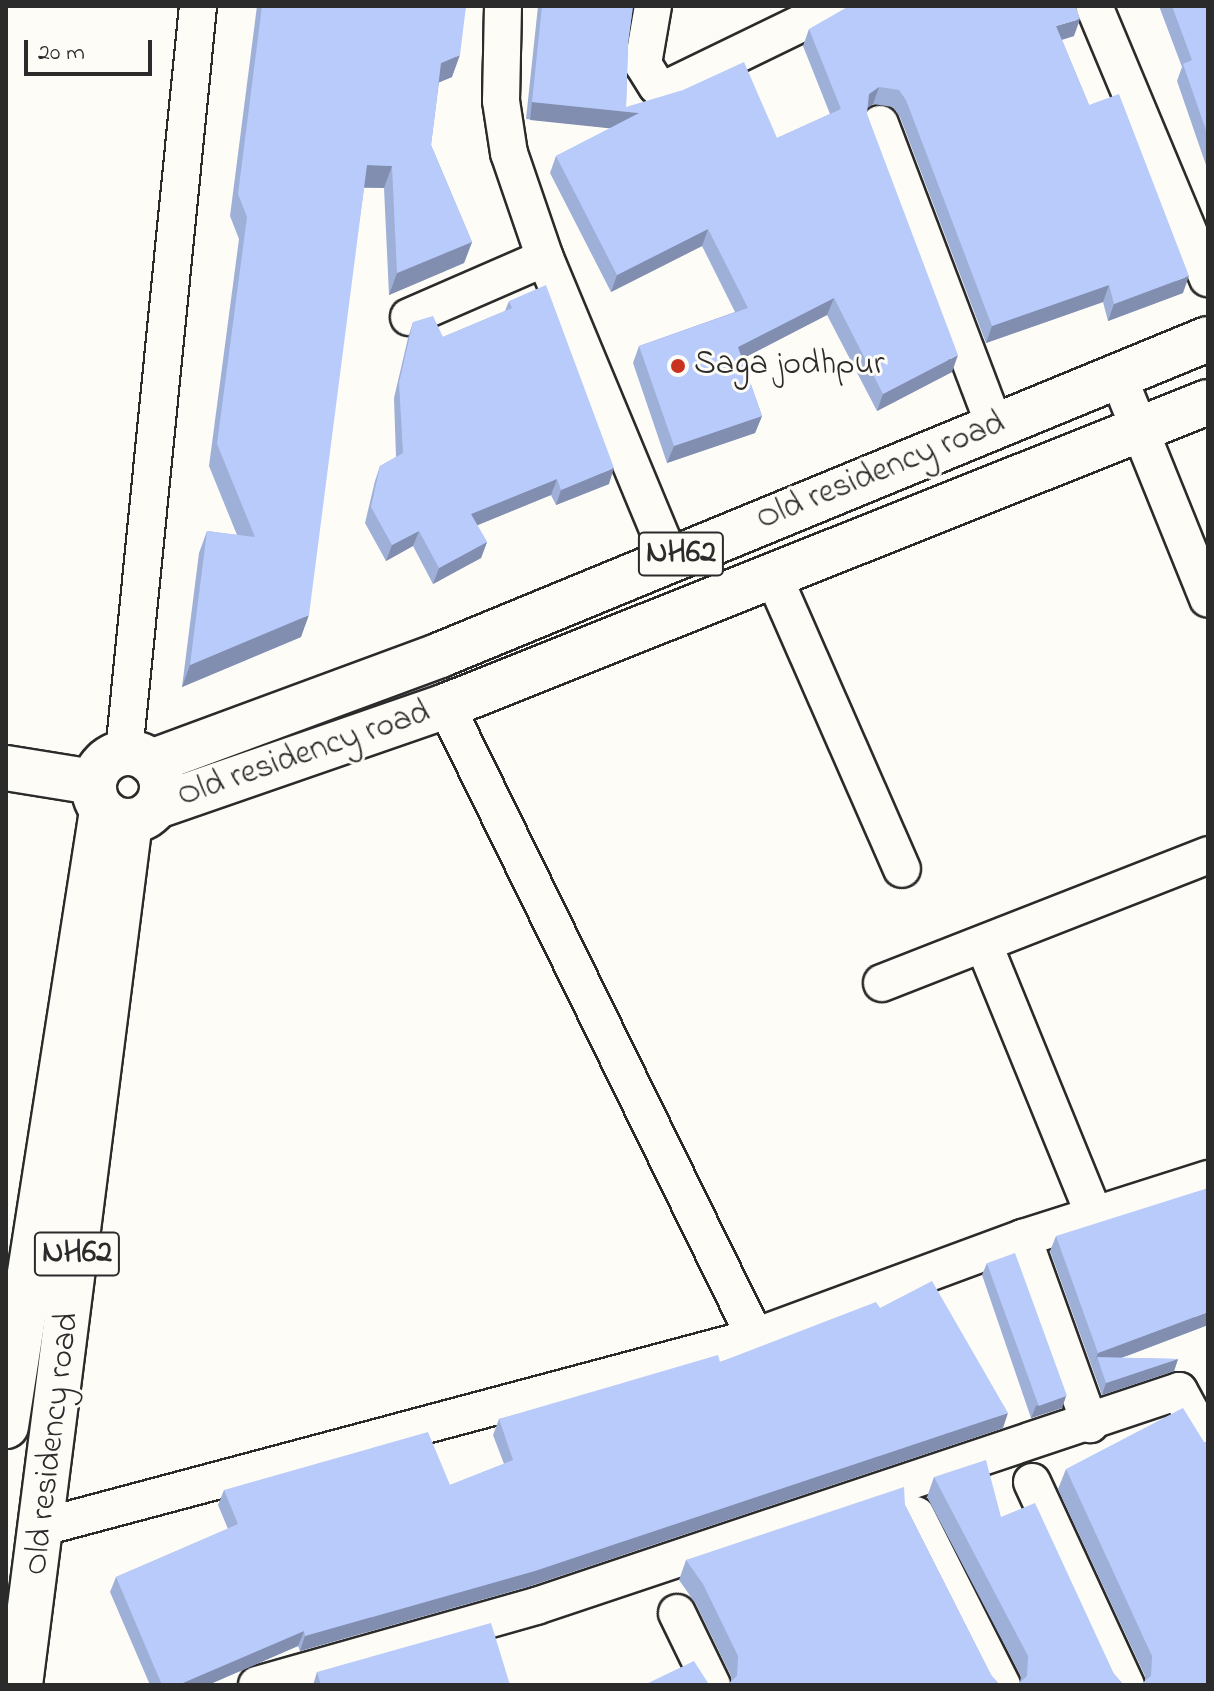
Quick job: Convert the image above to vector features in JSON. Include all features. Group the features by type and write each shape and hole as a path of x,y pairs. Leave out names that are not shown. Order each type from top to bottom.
{"main road":[{"name":"Old residency road","path":"126,789 670,558 1208,339"},
{"name":"Old residency road","path":"126,789 446,706 772,573 1208,402"},
{"path":"6,768 126,789"},
{"name":"Old residency road","path":"6,1426 126,789"},
{"name":"Old residency road","path":"20,1685 43,1527 126,789"}],"street":[{"path":"126,789 198,6"},
{"path":"503,6 501,101 509,153 545,258 670,558"},
{"path":"653,6 643,64 657,86 668,88 837,6"},
{"path":"1094,6 1208,278"},
{"path":"880,124 995,426"},
{"path":"409,317 545,258"},
{"path":"1118,376 1208,599"},
{"path":"772,573 902,869"},
{"path":"446,706 755,1337"},
{"path":"882,983 1208,855"},
{"path":"984,945 1094,1215"},
{"path":"43,1527 755,1337 1023,1238 1206,1184"},
{"path":"1023,1238 1090,1424"},
{"path":"257,1685 536,1606 1090,1424 1179,1391 1208,1444"},
{"path":"1032,1482 1126,1685"},
{"path":"916,1515 1002,1685"},
{"path":"677,1613 712,1685"}],"building":[{"path":"262,6 466,6 460,55 441,63 431,145 472,242 397,273 392,166 367,165 309,615 190,665 207,531 255,537 217,444 247,217 238,194"},
{"path":"542,6 633,6 628,43 626,107 683,90 744,62 777,138 841,109 809,29 849,6 1075,6 1080,19 1056,26 1089,105 1119,94 1189,276 1114,304 1109,285 992,326 906,100 899,90 879,87 869,94 867,114 958,355 883,394 834,298 738,347 762,416 674,446 639,346 748,308 708,229 617,275 556,156 639,113 532,102"},
{"path":"1172,6 1208,6 1208,136 1183,64 1192,60"},
{"path":"546,285 614,468 561,490 557,479 471,514 487,542 439,568 419,531 392,545 371,507 380,466 403,453 399,383 413,322 433,316 443,337 512,308 509,301"},
{"path":"1208,1188 1208,1312 1098,1353 1056,1236"},
{"path":"1015,1253 1067,1396 1039,1406 987,1263"},
{"path":"932,1281 1008,1413 535,1571 305,1636 304,1631 178,1685 162,1685 116,1577 238,1524 224,1490 428,1432 450,1485 513,1460 499,1419 718,1355 720,1362 876,1302 880,1308"},
{"path":"1097,1357 1178,1359 1106,1383"},
{"path":"1183,1408 1204,1442 1208,1442 1208,1685 644,1685 694,1661 708,1683 728,1684 737,1676 738,1656 703,1584 686,1560 904,1487 905,1505 991,1675 998,1683 1018,1684 1027,1676 1028,1656 934,1477 986,1460 1001,1517 1035,1503 1114,1674 1122,1683 1141,1684 1151,1676 1152,1656 1066,1469"},
{"path":"491,1623 510,1685 321,1685 317,1672"}],"place":[{"name":"Saga jodhpur","path":"678,366"}]}
